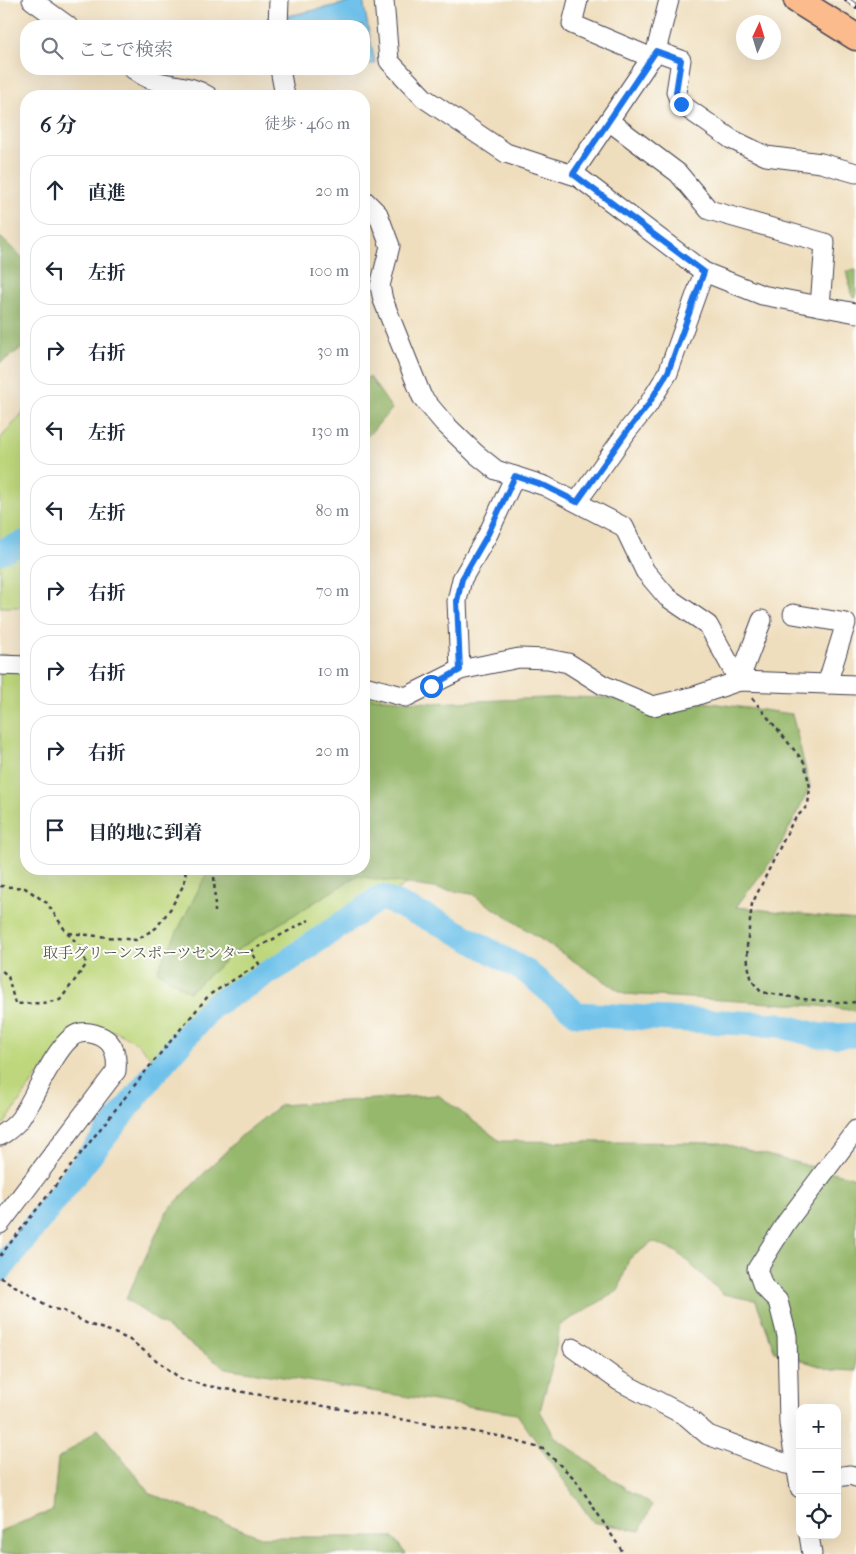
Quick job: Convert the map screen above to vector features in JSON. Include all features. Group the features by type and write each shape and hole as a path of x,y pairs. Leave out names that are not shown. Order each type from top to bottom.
{"highway":[{"path":"797,0 856,37"}],"street":[{"path":"32,0 60,20"},
{"path":"278,20 279,0"},
{"path":"384,0 389,61 424,98 506,152 576,176 704,272 762,295 856,313"},
{"path":"576,176 573,174 654,54 668,0"},
{"path":"576,1 572,24 654,54 681,60 676,92 681,104 731,139 766,156 821,164 856,173"},
{"path":"143,75 149,79 188,86 198,90"},
{"path":"281,75 284,90"},
{"path":"609,121 678,173 709,210 825,243 820,306"},
{"path":"370,206 378,214 390,246 380,286 383,300 422,397 444,423 476,454 496,470 545,486 624,527 645,571 667,597 708,625 739,681"},
{"path":"577,502 648,405 668,372 704,272"},
{"path":"460,670 457,601 462,579 488,534 515,476"},
{"path":"793,614 846,622 827,684"},
{"path":"739,681 762,620"},
{"path":"370,688 406,697 460,670 519,658 548,659 568,663 603,685 653,706 695,696 739,681 856,685"},
{"path":"0,665 20,666"},
{"path":"0,1136 12,1129 21,1118 40,1082 64,1045 76,1034 84,1033 104,1037 112,1046 117,1061 116,1071 0,1224"},
{"path":"796,1470 788,1424 787,1336 778,1301 764,1286 757,1269 786,1224 856,1130"},
{"path":"573,1348 619,1380 686,1416 708,1434 786,1464 795,1465"},
{"path":"841,1476 850,1475 856,1477"},
{"path":"810,1539 812,1554"}],"path":[{"path":"739,681 804,762 810,787 808,805 793,821 752,904 747,946 748,965 752,982 761,992 848,1003 856,1002"},
{"path":"67,933 136,940 156,928 171,908 184,884 185,875"},
{"path":"214,875 215,912"},
{"path":"0,886 25,888 47,903 67,933 83,949 86,965 60,1000 42,1003 15,1004 8,976 0,969"},
{"path":"0,1256 148,1066 209,995 259,964 251,951 309,920"},
{"path":"0,1277 53,1308 62,1310 88,1324 130,1340 181,1379 218,1388 505,1438 543,1449 575,1479 624,1554"}],"green space":[{"path":"0,237 20,255 20,349 0,363"},
{"path":"856,270 856,297 852,296 846,271"},
{"path":"370,377 392,409 370,433"},
{"path":"20,416 20,607 0,607 0,439"},
{"name":"取手グリーンスポーツセンター","path":"0,655 20,656 20,875 370,875 370,686 379,690 419,876 222,998 162,1069 136,1042 117,1032 81,1026 34,1080 5,1123 0,1126"},
{"path":"569,697 688,700 792,714 810,787 775,856 736,907 856,920 856,1011 819,1006 624,994 472,894 357,876 240,948 189,992 157,971 206,875 370,875 370,698 433,703"},
{"path":"438,1095 500,1141 720,1143 856,1178 856,1371 832,1370 775,1352 756,1301 723,1294 677,1252 653,1242 629,1259 618,1291 560,1325 554,1358 540,1411 555,1437 613,1480 652,1505 640,1531 593,1522 517,1414 225,1368 126,1299 167,1211 241,1136 280,1105"},
{"path":"98,1429 151,1494 261,1537 393,1537 406,1554 0,1554 0,1531 53,1510 58,1459"}],"water":[{"path":"363,0 367,20 288,20 288,16"},
{"path":"370,37 375,64 370,64"}],"waterway":[{"path":"0,552 20,544"},
{"path":"0,1270 161,1065 212,1006 286,962 381,897 448,927 527,972 577,1014 779,1025 820,1036 856,1035"}],"railway":[{"path":"847,0 856,6"}],"route":[{"path":"431,686 460,670 457,601 462,579 488,534 515,476 545,486 577,502 648,405 668,372 704,272 573,174 656,51 681,60 676,92 681,104"}]}
